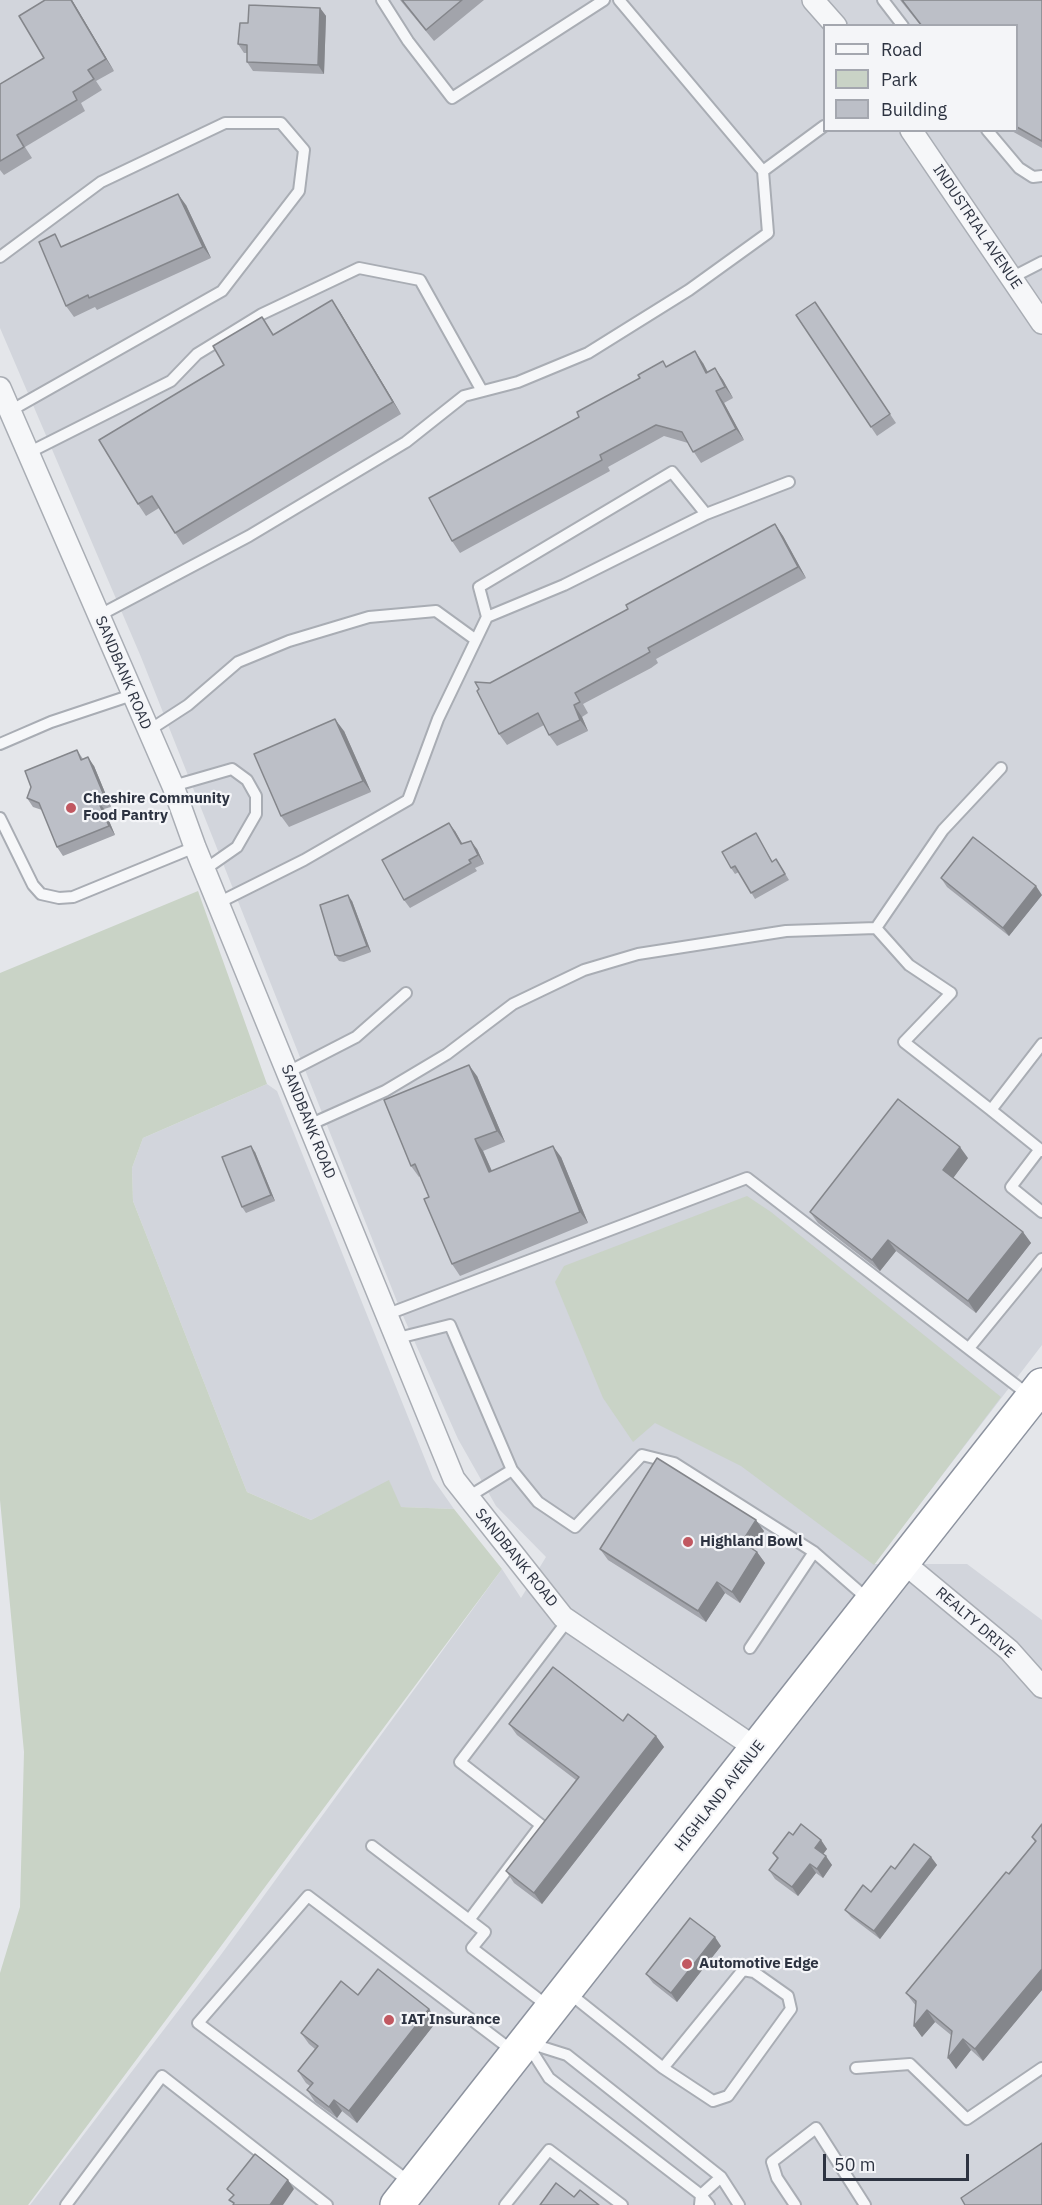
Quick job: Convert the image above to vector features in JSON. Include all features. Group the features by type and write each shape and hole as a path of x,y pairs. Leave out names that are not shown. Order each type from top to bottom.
{"highway":[{"name":"HIGHLAND AVENUE","path":"405,2195 873,1603 1037,1391"}],"street":[{"path":"813,0 834,24"},
{"name":"INDUSTRIAL AVENUE","path":"912,132 1042,323"},
{"name":"SANDBANK ROAD","path":"0,388 173,786 204,870 454,1479 568,1620 757,1749"},
{"name":"REALTY DRIVE","path":"904,1563 1009,1650 1042,1687"}],"lane":[{"path":"382,0 408,41 452,98 604,0"},
{"path":"98,616 249,536 406,442 464,396 518,382 588,353 689,291 768,233 763,171 619,0"},
{"path":"883,0 901,24"},
{"path":"0,257 101,182 225,123 281,123 304,150 299,191 222,291 10,411"},
{"path":"763,171 823,127"},
{"path":"989,132 1019,168 1033,177 1042,176"},
{"path":"1011,278 1042,262"},
{"path":"28,453 171,381 197,354 262,314 359,268 420,280 482,391"},
{"path":"218,903 304,860 408,800 438,719 487,617 479,587 672,472 706,514"},
{"path":"487,617 564,585 706,514 789,482"},
{"path":"148,731 188,705 238,662 289,641 369,617 436,611 476,640"},
{"path":"0,744 51,722 132,695"},
{"path":"876,928 943,830 1001,768"},
{"path":"173,786 232,769 247,780 256,796 256,814 237,847 204,870"},
{"path":"0,818 33,885 41,894 58,898 73,897 195,847"},
{"path":"876,928 909,965 951,993 904,1042 1041,1150 1011,1187 1042,1212"},
{"path":"309,1125 385,1091 447,1054 513,1004 584,970 638,954 786,931 876,928"},
{"path":"288,1072 356,1037 406,993"},
{"path":"991,1110 1042,1044"},
{"path":"388,1314 747,1178 969,1348 1037,1391"},
{"path":"969,1348 1042,1258"},
{"path":"398,1338 450,1325 512,1470 538,1502 575,1527 642,1455 674,1463 814,1552 873,1603"},
{"path":"468,1497 512,1470"},
{"path":"750,1648 814,1552"},
{"path":"469,1920 541,1825 460,1762 568,1620"},
{"path":"372,1845 485,1932 472,1948 559,2000 713,2101 728,2096 791,2009 788,1996 754,1972 742,1970 663,2068"},
{"path":"405,2195 198,2022 308,1896 521,2048 549,2078 709,2205"},
{"path":"521,2048 567,2055 721,2177 739,2205"},
{"path":"855,2068 910,2064 967,2119 1042,2068"},
{"path":"66,2205 162,2076 325,2204"},
{"path":"795,2205 777,2178 772,2162 816,2128 865,2205"},
{"path":"505,2205 549,2150 622,2205"},
{"path":"701,2200 721,2177"}],"shaded area":[{"path":"0,0 1042,0 1042,1345 874,1564 967,1564 1042,1620 1042,2205 30,2205 220,1956 502,1569 521,1598 546,1557 496,1506 458,1439 400,1309 141,657 0,328"},
{"path":"267,1084 277,1091 433,1479 454,1509 400,1507 389,1481 311,1520 247,1492 133,1201 132,1168 143,1138"}],"green space":[{"path":"198,891 267,1084 143,1138 132,1168 133,1201 247,1492 311,1520 389,1480 401,1507 454,1509 502,1569 28,2205 0,2205 0,1973 20,1907 24,1752 0,1500 0,973"},
{"path":"747,1196 771,1212 1001,1397 874,1565 741,1466 655,1423 633,1442 603,1398 555,1282 564,1266"}],"building":[{"path":"45,0 71,0 106,59 88,70 94,79 73,92 77,100 17,135 24,147 0,161 0,84 44,58 19,16"},
{"path":"402,0 462,0 426,30"},
{"path":"902,0 1042,0 1042,141 1018,128 1018,24 920,24"},
{"path":"249,5 320,8 318,65 247,62 247,45 238,44 240,23 248,23"},
{"path":"178,194 203,247 66,306 39,242 55,234 61,247"},
{"path":"332,300 393,402 175,533 152,496 138,504 99,440 224,365 213,346 262,317 273,335"},
{"path":"815,302 890,414 871,427 796,315"},
{"path":"695,351 706,373 715,368 725,387 716,391 736,429 693,452 682,432 656,425 600,455 602,460 452,541 429,498 579,417 577,412 640,378 638,375 663,361 666,367"},
{"path":"775,524 798,567 648,648 650,652 575,693 580,702 574,705 580,720 549,735 538,713 499,734 477,691 479,689 475,682 490,683 628,609 626,605"},
{"path":"335,719 363,781 281,816 254,754"},
{"name":"Cheshire Community Food Pantry","path":"77,750 81,760 88,757 105,798 98,801 109,826 57,847 39,803 27,798 31,787 25,771"},
{"path":"449,823 461,844 471,841 478,855 469,860 471,863 404,900 382,860"},
{"path":"756,833 772,862 776,859 785,874 751,893 735,866 731,868 722,852"},
{"path":"973,837 1036,886 1003,928 941,878"},
{"path":"348,895 367,946 340,956 335,955 320,905"},
{"path":"469,1065 497,1131 475,1139 489,1172 553,1146 580,1212 452,1264 424,1199 429,1197 415,1164 411,1166 384,1100"},
{"path":"898,1099 960,1147 943,1170 1023,1232 968,1301 888,1240 872,1260 810,1212"},
{"path":"251,1146 271,1195 242,1207 222,1157"},
{"name":"Highland Bowl","path":"657,1458 756,1520 742,1542 757,1552 732,1592 717,1582 698,1611 600,1549"},
{"path":"553,1667 623,1721 628,1714 656,1736 534,1893 506,1871 579,1777 509,1724"},
{"path":"801,1824 821,1840 815,1848 826,1856 817,1869 810,1864 792,1887 769,1870 778,1858 773,1853 789,1832 793,1835"},
{"path":"1042,1824 1042,1969 975,2049 963,2039 948,2058 952,2031 927,2010 914,2026 916,2001 906,1993 1006,1872 1009,1874 1036,1841 1032,1837"},
{"path":"914,1844 931,1857 874,1931 845,1910 863,1885 871,1892 891,1866 895,1869"},
{"name":"Automotive Edge","path":"690,1918 715,1937 671,1993 646,1974"},
{"path":"378,1969 429,2009 349,2111 334,2100 329,2107 307,2090 313,2083 298,2071 318,2046 301,2033 341,1981 358,1995"},
{"path":"1042,2143 1042,2205 965,2205 961,2198"},
{"path":"255,2154 288,2180 270,2205 233,2205 234,2203 229,2200 234,2195 227,2189"},
{"path":"556,2183 574,2197 580,2190 599,2205 540,2205"}],"place":[{"name":"Cheshire Community Food Pantry","path":"71,808"},
{"name":"Highland Bowl","path":"688,1542"},
{"name":"Automotive Edge","path":"687,1964"},
{"name":"IAT Insurance","path":"389,2020"}]}
